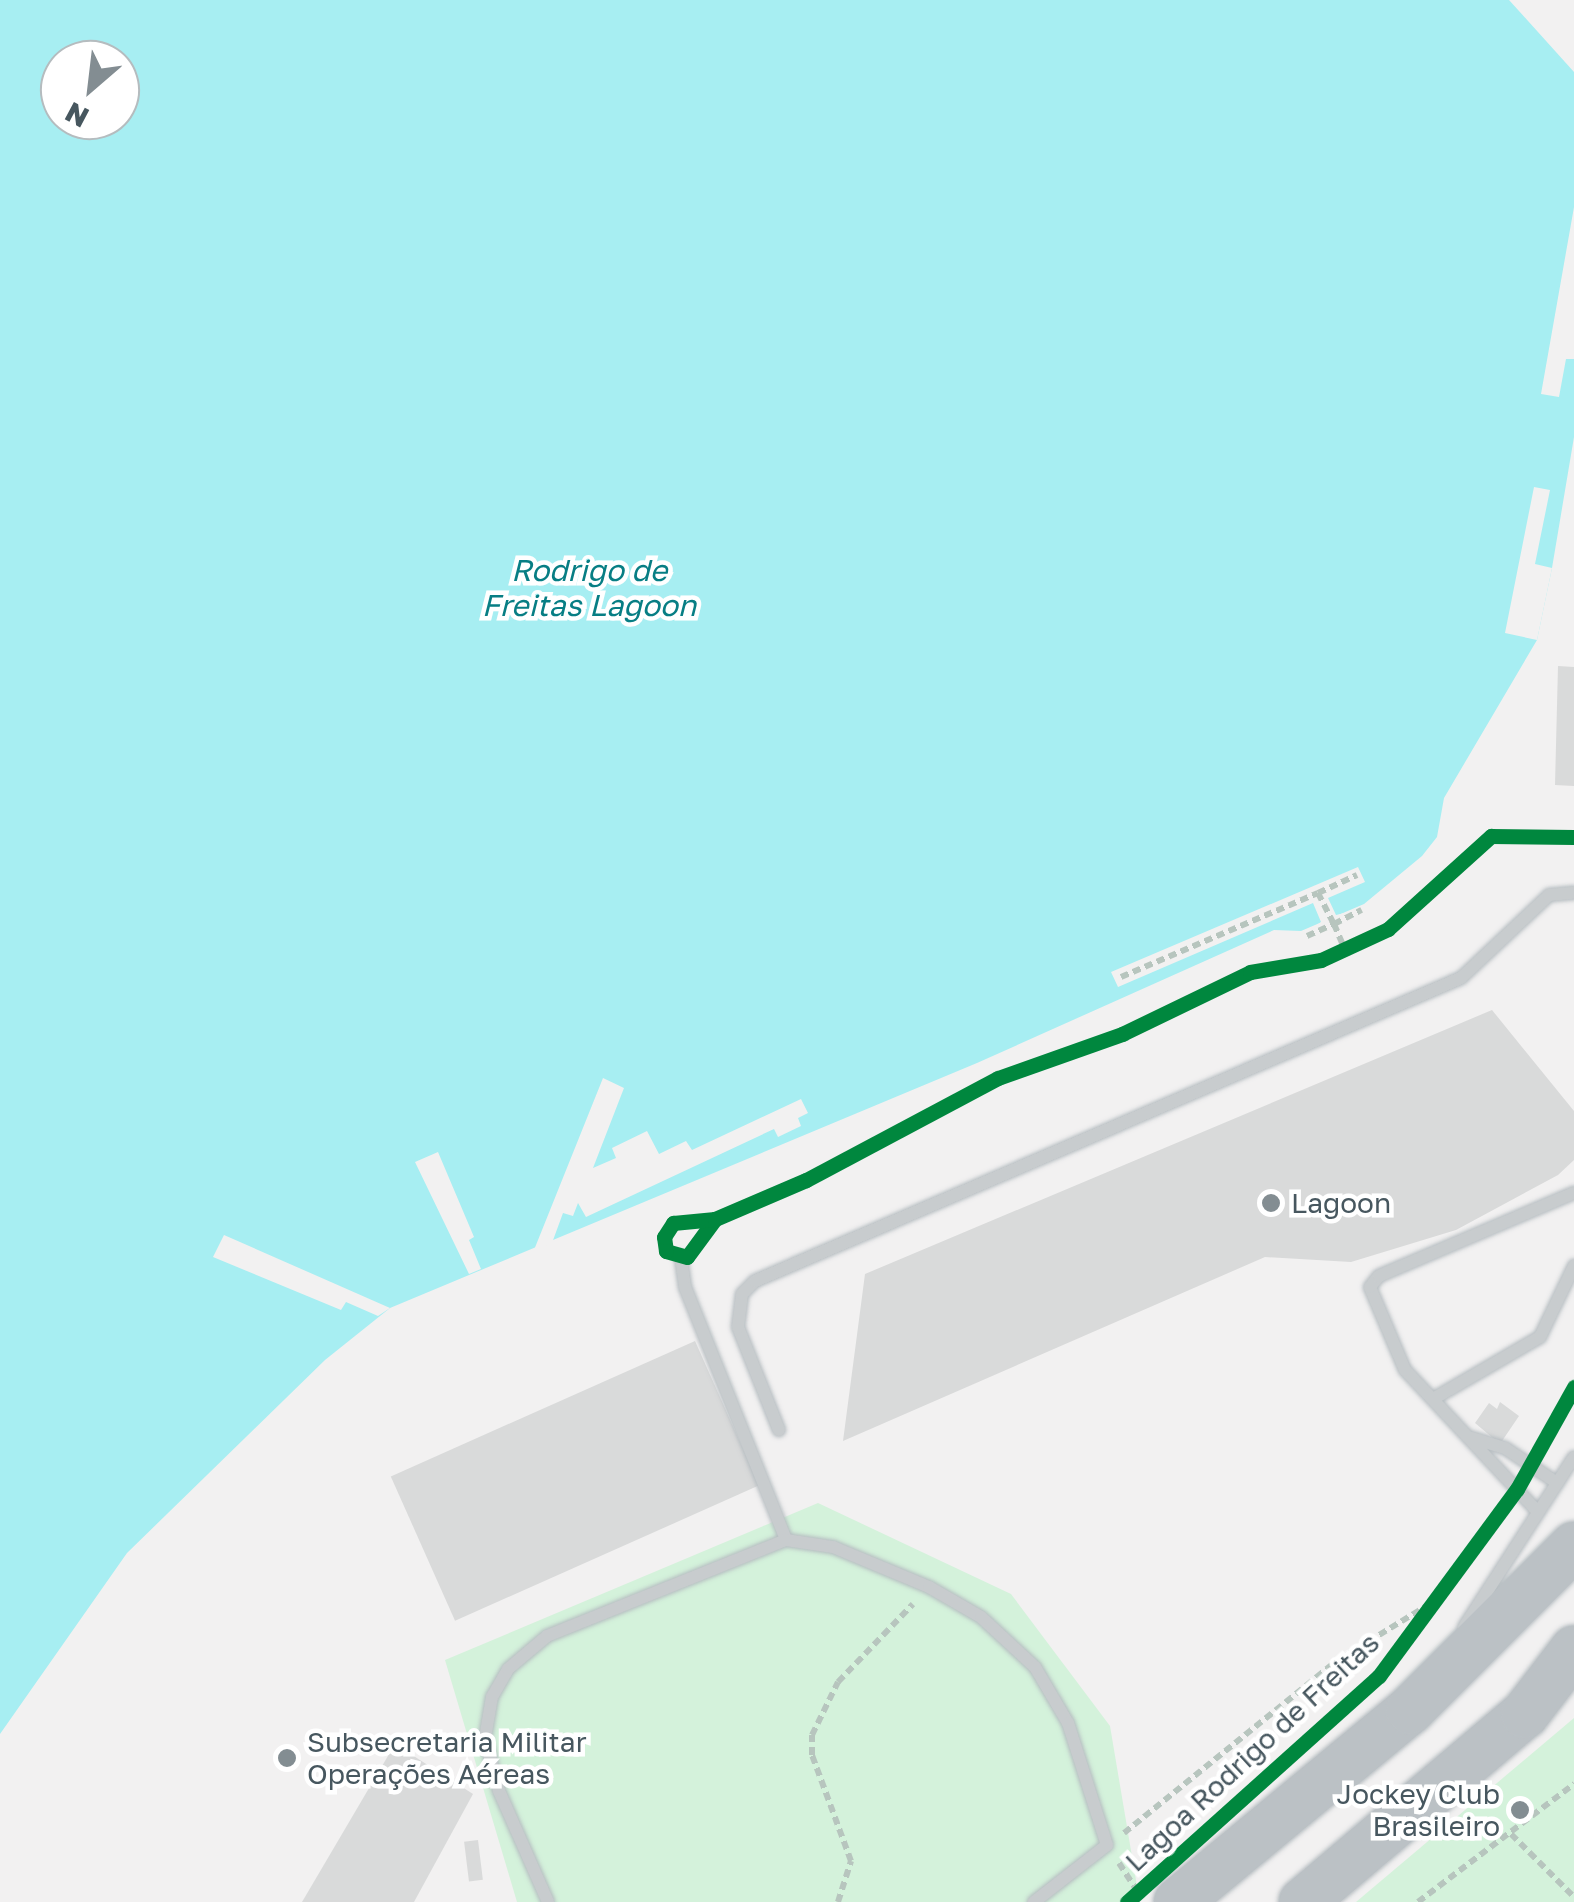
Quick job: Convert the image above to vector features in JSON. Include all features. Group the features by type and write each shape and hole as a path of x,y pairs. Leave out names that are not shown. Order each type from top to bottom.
{"highway":[{"path":"1156,1891 1410,1710 1574,1546"},
{"path":"1525,1714 1574,1650"},
{"path":"1303,1902 1525,1714 1574,1678"}],"lane":[{"path":"779,1430 738,1326 742,1294 755,1281 1461,978 1548,895 1574,894"},
{"path":"1538,1512 1405,1370 1370,1287 1379,1276 1574,1193"},
{"path":"680,1258 685,1287 786,1540"},
{"path":"1433,1399 1540,1337 1574,1266"},
{"path":"1470,1437 1505,1448 1557,1483"},
{"path":"1410,1710 1574,1457"},
{"path":"548,1902 499,1791 485,1738 492,1697 508,1668 547,1636 786,1540 833,1546 929,1587 982,1617 1035,1667 1068,1723 1107,1845 1034,1902"}],"path":[{"path":"1120,977 1357,875"},
{"path":"1318,893 1334,924 1352,946 1322,960"},
{"path":"1307,936 1362,910"},
{"path":"1531,1466 1574,1387"},
{"path":"838,1902 850,1861 812,1755 812,1735 838,1682 929,1587"},
{"path":"1156,1891 1107,1845 1202,1776 1335,1662 1443,1596"},
{"path":"1418,1902 1574,1784"},
{"path":"1511,1834 1574,1896"}],"green space":[{"path":"818,1503 1011,1594 1110,1726 1138,1892 1127,1902 517,1902 445,1660"},
{"name":"Jockey Club Brasileiro","path":"1574,1718 1574,1902 1356,1902"}],"water":[{"name":"Rodrigo de Freitas Lagoon","path":"0,0 1509,0 1574,72 1574,437 1537,640 1444,798 1437,837 1422,856 1364,904 1301,931 1274,930 977,1063 390,1308 325,1360 127,1553 0,1734"}],"pier":[{"path":"1574,207 1574,359 1566,359 1559,397 1541,394"},
{"path":"1534,487 1550,490 1535,564 1552,568 1537,640 1505,633"},
{"path":"1358,867 1365,882 1328,898 1336,915 1365,908 1303,935 1321,922 1313,903 1118,987 1111,972"},
{"path":"603,1078 624,1088 593,1168 616,1158 612,1148 647,1131 659,1154 686,1141 692,1150 801,1099 808,1113 798,1118 801,1126 778,1137 774,1129 586,1217 578,1203 573,1216 563,1213 552,1243 534,1250"},
{"path":"438,1152 474,1237 469,1240 481,1269 469,1274 415,1162"},
{"path":"224,1235 390,1308 378,1316 346,1302 341,1310 213,1257"}],"building":[{"path":"1558,666 1574,667 1574,786 1555,785"},
{"name":"Lagoon","path":"1492,1010 1574,1111 1574,1160 1558,1175 1456,1230 1351,1262 1265,1257 843,1441 865,1274"},
{"path":"695,1341 759,1485 455,1621 391,1476"},
{"path":"1500,1402 1519,1416 1500,1444 1475,1423 1489,1403 1497,1409"},
{"path":"395,1744 473,1794 414,1902 302,1902"},
{"path":"478,1840 483,1880 469,1881 464,1842"}],"cycle path":[{"path":"715,1219 687,1257 666,1251 664,1237 673,1223 715,1219 806,1180 998,1078 1122,1034 1250,972 1321,960 1388,929 1491,836 1574,837"},
{"name":"Lagoa Rodrigo de Freitas","path":"1127,1902 1379,1676 1517,1489 1574,1387"}],"place":[{"name":"Lagoon","path":"1271,1203"},
{"name":"Subsecretaria Militar Operações Aéreas","path":"287,1758"},
{"name":"Jockey Club Brasileiro","path":"1520,1810"}]}
